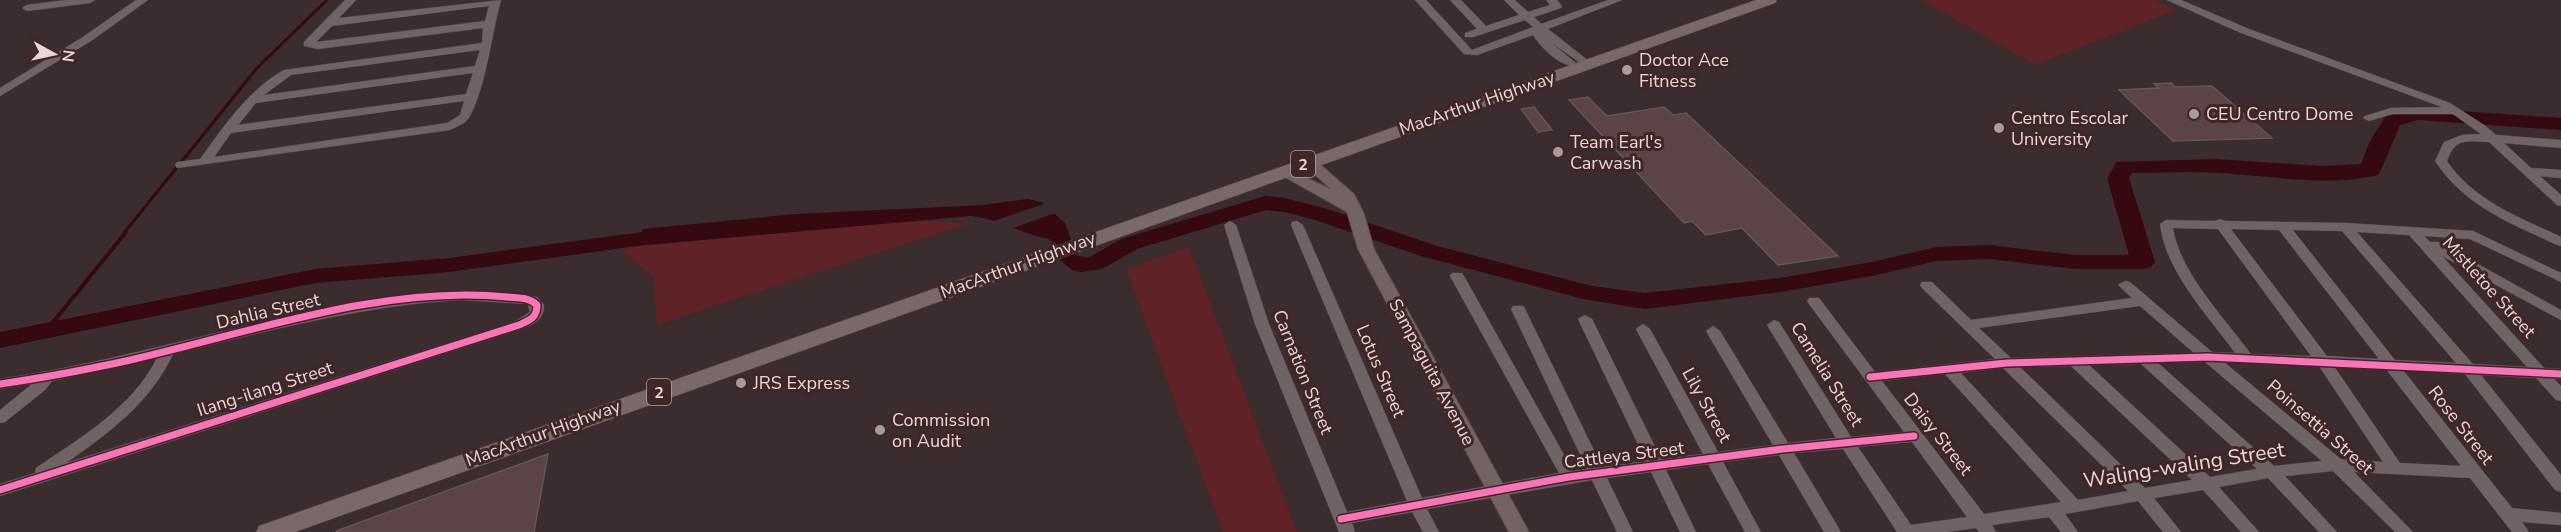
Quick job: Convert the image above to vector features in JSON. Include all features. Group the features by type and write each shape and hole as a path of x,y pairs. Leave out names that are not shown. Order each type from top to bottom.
{"highway":[{"name":"MacArthur Highway","path":"268,532 1770,0"}],"main road":[{"name":"Sampaguita Avenue","path":"1309,162 1339,186 1351,201 1366,249 1519,532"},
{"path":"1284,172 1313,185 1355,212"}],"street":[{"path":"38,0 27,8 90,0"},
{"path":"0,93 87,39 143,0"},
{"path":"351,0 308,44 318,46 489,24"},
{"path":"1420,0 1468,52 1473,53 1617,0"},
{"path":"1455,0 1484,30"},
{"path":"1509,0 1539,27 1540,39 1559,49 1582,66"},
{"path":"2172,0 2236,27 2460,112 2480,127 2491,140 2561,202"},
{"path":"181,165 450,126 460,122 465,116 487,46 489,24 496,1 327,23"},
{"path":"1469,35 1525,16 1554,3"},
{"path":"204,161 228,130 275,78 288,72 487,46"},
{"path":"255,100 479,69"},
{"path":"228,130 470,97"},
{"path":"2369,117 2391,111 2460,112"},
{"path":"2561,144 2455,140 2446,147 2441,160 2448,173 2489,208 2561,242"},
{"path":"2526,171 2561,174"},
{"path":"2246,358 2187,278 2167,236 2166,224 2346,227 2418,235 2473,235 2561,278"},
{"path":"2220,224 2323,360 2395,467"},
{"name":"Carnation Street","path":"1230,225 1262,324 1344,525"},
{"name":"Lotus Street","path":"1298,225 1417,505 1431,532"},
{"name":"Rose Street","path":"2283,226 2472,472 2521,532"},
{"path":"2346,227 2469,369 2561,486"},
{"path":"2418,235 2559,316"},
{"name":"Mistletoe Street","path":"2418,235 2561,396"},
{"path":"1457,276 1569,477"},
{"path":"1928,285 2141,494 2173,532"},
{"name":"Poinsettia Street","path":"2125,285 2337,465 2405,532"},
{"name":"Dahlia Street","path":"0,384 96,369 334,310 396,300 489,295 514,297 532,300 537,305 537,313"},
{"name":"Daisy Street","path":"1814,301 1985,527"},
{"path":"1968,325 2143,301"},
{"path":"1518,309 1625,532"},
{"name":"Ilang-ilang Street","path":"0,490 519,325 532,319 537,313"},
{"path":"1585,319 1688,532"},
{"name":"Camelia Street","path":"1774,325 1847,443 1906,532"},
{"name":"Lily Street","path":"1643,329 1753,532"},
{"path":"1713,331 1833,532"},
{"path":"32,479 116,417 156,375 168,351"},
{"path":"1870,377 2007,363 2208,357 2323,360 2561,374"},
{"path":"2143,358 2271,472 2329,532"},
{"path":"2074,360 2206,483 2251,532"},
{"path":"1949,369 2074,506"},
{"path":"0,418 40,386 46,378"},
{"name":"Cattleya Street","path":"1344,525 1417,505 1569,477 1783,449 1914,436"},
{"name":"Waling-waling Street","path":"1906,532 1985,527 2053,510 2141,494 2271,472 2337,465 2472,472"},
{"path":"2053,510 2070,532"},
{"path":"2507,514 2561,519"}],"shaded area":[{"path":"1921,0 2155,0 2176,10 2035,65"},
{"path":"1028,199 1041,202 1065,223 1078,259 1089,261 1101,258 1106,263 1077,266 1067,260 1049,239 991,220 971,216 636,246 643,229 796,214 983,205"},
{"path":"912,221 970,223 657,325 653,277 621,250 636,246"},
{"path":"1189,247 1297,532 1223,532 1126,269"}],"pier":[{"path":"1047,203 1058,212 1008,230 991,222"}],"building":[{"name":"CEU Centro Dome","path":"2171,83 2175,87 2212,86 2272,138 2173,141 2119,90 2159,88 2154,84"},
{"path":"1588,97 1607,116 1664,107 1673,115 1686,113 1838,256 1778,265 1742,228 1706,235 1692,221 1684,223 1569,100"},
{"path":"1534,107 1552,130 1538,132 1521,109"},
{"path":"548,454 534,532 336,532 336,531"}],"waterway":[{"path":"124,233 257,68 327,0"},
{"path":"1072,260 1080,265 1096,263 1129,244 1265,203 1285,205 1323,215 1429,251 1592,294 1645,301 1780,285 1872,269 1936,254 1990,252 2075,262 2143,262 2118,178 2125,167 2216,166 2323,173 2370,170 2381,141 2392,121 2418,114 2561,124"},
{"path":"46,331 126,232"},
{"path":"0,340 315,276 449,265 672,235"}],"cycle path":[{"path":"0,384 96,367 322,314 391,301 462,295 532,300 537,305 537,313 532,319 519,325 0,490"},
{"path":"1870,377 2007,363 2208,357 2561,374"},
{"path":"1341,519 1569,477 1783,449 1914,436"}],"place":[{"name":"Doctor Ace Fitness","path":"1627,70"},
{"name":"CEU Centro Dome","path":"2194,114"},
{"name":"Centro Escolar University","path":"1999,128"},
{"name":"Team Earl's Carwash","path":"1558,152"},
{"name":"JRS Express","path":"741,383"},
{"name":"Commission on Audit","path":"880,430"}]}
